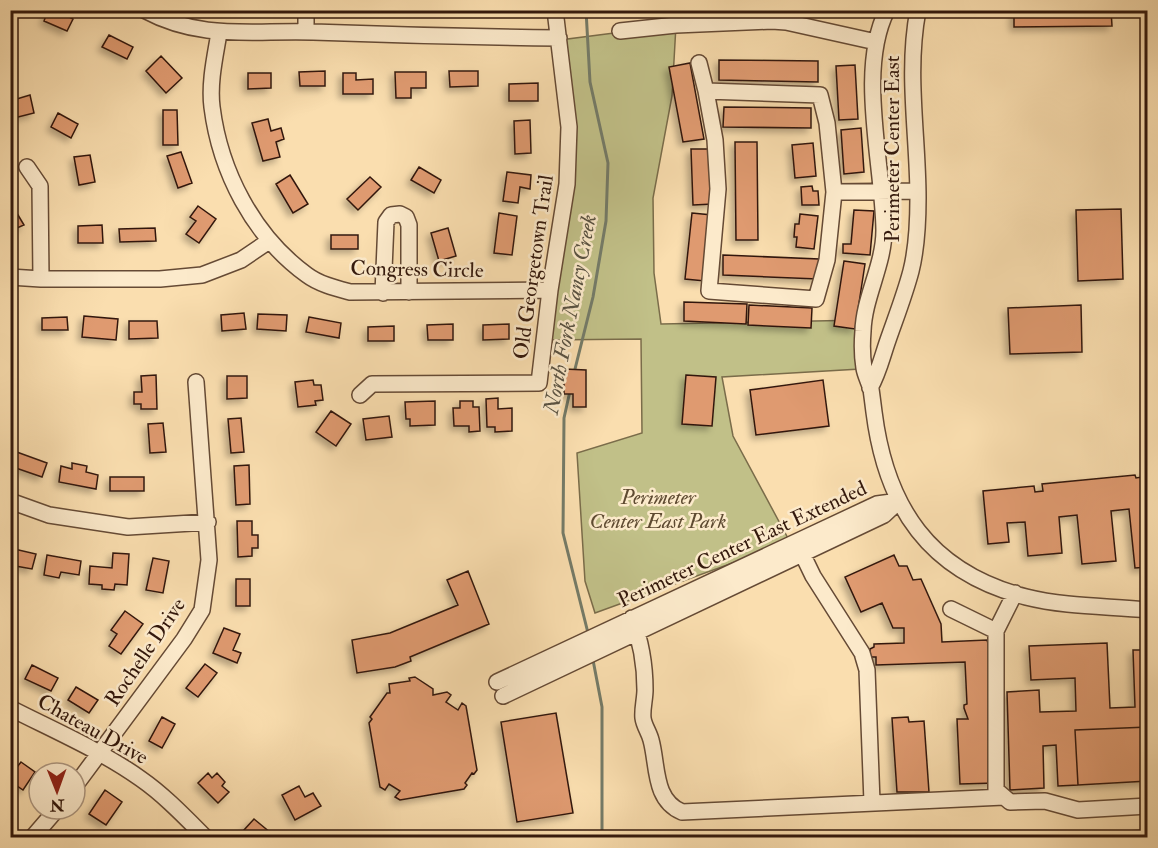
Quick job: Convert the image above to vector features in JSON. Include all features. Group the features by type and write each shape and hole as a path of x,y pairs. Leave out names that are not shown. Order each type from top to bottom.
{"street":[{"path":"144,10 181,26 219,33 306,32 560,38"},
{"path":"306,10 306,32"},
{"name":"Old Georgetown Trail","path":"360,395 372,384 539,383 550,290 567,184 569,127 555,10"},
{"name":"Perimeter Center East","path":"887,10 876,42 872,82 883,191 884,233 880,262 863,328 864,370 870,388 878,443 890,481 916,529 948,561 976,579 1015,593 1050,601 1094,607 1146,609"},
{"name":"Perimeter Center East","path":"870,388 879,372 882,356 911,270 917,233 918,190 912,83 913,37 918,10"},
{"path":"620,31 676,25 772,21 876,42"},
{"name":"Congress Circle","path":"219,33 212,78 212,105 220,152 234,188 269,241 308,276 330,287 350,292 550,290"},
{"path":"699,63 714,140 718,189 709,291 816,299 827,260 834,192 827,123 820,95 706,91"},
{"path":"27,166 40,186 41,279"},
{"path":"834,192 918,190"},
{"path":"383,293 386,222 391,215 400,214 406,216 409,225 409,292"},
{"path":"10,277 160,279 202,275 241,260 269,241"},
{"name":"Rochelle Drive","path":"87,771 184,639 202,610 209,560 196,382"},
{"path":"10,501 49,515 128,527 207,522"},
{"name":"Perimeter Center East Extended","path":"497,682 635,625 800,547 877,504 899,501"},
{"path":"800,547 813,576 862,653 867,670 872,802"},
{"path":"1015,593 996,631 996,790 1010,802 1045,801 1078,810 1148,806"},
{"path":"951,609 996,631"},
{"path":"635,625 642,654 645,690 643,717 651,740 657,777 667,802 673,808 682,812 1004,797"},
{"name":"Perimeter Center East Extended","path":"503,696 635,625"},
{"name":"Chateau Drive","path":"10,708 86,748 101,753 142,779 206,837"},
{"path":"32,837 46,821"}],"green space":[{"name":"Perimeter Center East Park","path":"676,25 672,96 653,198 654,273 661,324 865,320 860,369 722,377 733,436 790,542 595,613 585,581 577,453 642,433 641,339 546,340 563,184 560,40"}],"building":[{"path":"48,10 67,10 65,15 73,19 67,31 44,21"},
{"path":"1014,10 1111,10 1112,26 1014,27"},
{"path":"109,35 133,47 127,59 102,47"},
{"path":"161,56 182,78 166,93 146,71"},
{"path":"719,60 818,61 818,82 719,80"},
{"path":"690,63 704,139 683,142 669,67"},
{"path":"855,65 858,119 839,120 836,66"},
{"path":"325,71 325,86 300,86 299,72"},
{"path":"449,71 478,71 478,86 450,87"},
{"path":"395,72 426,72 426,88 411,88 411,98 396,98"},
{"path":"248,73 271,73 271,88 248,89"},
{"path":"343,73 356,73 356,80 373,79 373,94 343,94"},
{"path":"538,83 538,101 509,101 509,84"},
{"path":"30,95 34,113 10,119 10,101"},
{"path":"724,107 811,108 811,128 723,127"},
{"path":"163,110 177,110 178,145 163,145"},
{"path":"58,113 78,124 71,138 51,127"},
{"path":"268,119 271,131 281,128 284,139 276,142 280,157 263,161 252,123"},
{"path":"530,120 531,153 515,154 514,121"},
{"path":"861,128 864,172 844,174 841,130"},
{"path":"735,142 757,142 758,240 736,240"},
{"path":"813,143 816,176 795,178 792,145"},
{"path":"691,149 711,149 713,204 693,205"},
{"path":"181,152 192,183 178,188 167,156"},
{"path":"90,155 95,182 79,185 74,157"},
{"path":"419,167 441,180 434,193 411,180"},
{"path":"507,172 531,175 530,189 520,187 518,203 503,201"},
{"path":"290,175 308,204 293,213 276,184"},
{"path":"370,177 381,187 358,210 347,199"},
{"path":"812,186 813,191 818,191 819,205 802,205 801,187"},
{"path":"198,206 216,219 199,243 186,234 196,221 190,217"},
{"path":"1121,209 1123,279 1078,281 1076,210"},
{"path":"15,210 24,225 10,231 10,212"},
{"path":"854,210 874,211 870,255 843,253 843,244 851,244"},
{"path":"499,213 517,216 512,255 494,253"},
{"path":"692,213 712,215 705,281 685,279"},
{"path":"800,214 818,216 814,249 796,247 795,224 799,224"},
{"path":"102,225 103,243 78,243 78,226"},
{"path":"155,228 156,241 120,242 119,229"},
{"path":"448,228 456,256 439,261 431,233"},
{"path":"331,235 358,235 358,249 331,249"},
{"path":"723,255 819,259 818,279 723,275"},
{"path":"844,261 865,264 855,329 834,326"},
{"path":"684,302 747,304 746,324 684,321"},
{"path":"749,305 812,308 811,328 748,325"},
{"path":"1081,305 1082,352 1010,354 1008,308"},
{"path":"244,313 246,329 222,331 221,315"},
{"path":"258,314 287,315 286,331 257,329"},
{"path":"84,316 118,319 116,340 82,337"},
{"path":"67,317 68,330 42,330 42,318"},
{"path":"309,317 341,323 339,338 306,332"},
{"path":"129,321 157,321 158,338 129,339"},
{"path":"453,324 453,340 428,340 427,325"},
{"path":"509,324 509,339 483,340 483,325"},
{"path":"394,326 394,341 368,341 368,327"},
{"path":"564,369 586,370 586,407 573,407 573,394 564,394"},
{"path":"156,375 157,409 141,409 141,404 134,404 134,392 142,392 141,376"},
{"path":"686,375 716,377 712,426 682,424"},
{"path":"227,376 247,376 247,398 227,399"},
{"path":"313,380 314,385 321,385 323,400 315,401 316,405 298,407 295,382"},
{"path":"823,380 829,426 756,435 750,390"},
{"path":"498,398 498,409 512,408 512,431 495,432 495,427 487,427 486,399"},
{"path":"435,401 435,425 410,426 410,419 406,419 405,402"},
{"path":"460,401 473,401 473,407 479,407 480,431 469,432 469,426 454,426 453,408 460,408"},
{"path":"331,411 351,424 336,446 316,432"},
{"path":"389,416 392,437 366,440 363,419"},
{"path":"241,418 244,452 231,453 228,419"},
{"path":"163,423 166,452 150,453 148,424"},
{"path":"14,451 47,463 42,477 10,466"},
{"path":"72,463 87,466 86,472 98,475 96,489 59,482 61,466 72,469"},
{"path":"249,465 250,504 236,505 234,466"},
{"path":"1142,473 1148,473 1148,567 1135,568 1129,509 1111,511 1116,561 1082,564 1077,515 1059,517 1062,553 1028,556 1025,522 1007,523 1009,542 988,544 983,491 1034,486 1035,492 1043,491 1042,484 1135,475 1136,478 1143,477"},
{"path":"110,477 144,477 144,491 110,491"},
{"path":"237,521 252,521 252,535 258,535 258,548 252,548 252,556 238,557"},
{"path":"10,548 36,554 32,569 10,565"},
{"path":"113,553 129,554 127,585 115,584 114,590 102,589 102,585 89,584 90,566 112,568"},
{"path":"47,555 81,561 79,575 61,572 59,578 44,575"},
{"path":"894,555 899,566 907,566 913,580 921,579 941,624 942,642 987,640 995,783 960,784 957,719 968,719 964,708 967,704 965,662 876,665 876,657 870,657 870,649 874,647 874,644 904,643 904,628 893,628 882,603 861,612 845,577"},
{"path":"153,558 169,561 163,593 146,590"},
{"path":"468,571 489,624 410,657 411,661 395,667 357,673 352,640 390,633 458,605 447,580"},
{"path":"236,579 250,579 250,606 236,606"},
{"path":"125,611 143,624 121,654 109,646 117,634 111,630"},
{"path":"224,628 240,634 233,650 241,653 237,663 213,653"},
{"path":"1107,643 1110,708 1135,707 1133,650 1148,650 1148,727 1075,730 1078,785 1058,786 1056,745 1043,746 1044,788 1010,790 1007,692 1039,690 1040,712 1076,711 1075,678 1031,680 1029,646"},
{"path":"205,664 217,673 198,697 186,688"},
{"path":"32,665 58,678 51,691 25,679"},
{"path":"415,677 433,689 433,695 447,692 451,695 446,702 458,710 462,703 466,706 477,770 465,783 467,785 464,789 400,800 395,797 400,791 389,784 385,790 380,787 369,723 372,719 370,717 387,693 390,693 389,684 410,681 409,678"},
{"path":"76,687 98,700 89,713 68,700"},
{"path":"556,713 573,813 517,822 501,722"},
{"path":"162,717 175,724 162,748 149,741"},
{"path":"908,717 909,722 924,721 929,792 897,792 892,718"},
{"path":"1148,727 1148,781 1078,785 1075,730"},
{"path":"21,762 27,766 27,784 23,790 10,781 10,776"},
{"path":"208,773 212,778 217,773 225,782 222,786 229,792 218,803 198,783"},
{"path":"299,786 305,797 313,793 321,806 295,820 282,795"},
{"path":"105,790 122,802 106,825 89,814"},
{"path":"254,819 277,838 254,838 244,830"},
{"path":"1148,830 1148,838 1127,838 1127,831"}],"waterway":[{"name":"North Fork Nancy Creek","path":"574,373 593,297 606,221 608,163 590,82 586,10"},
{"name":"North Fork Nancy Creek","path":"570,391 564,418 563,533 588,633"},
{"name":"North Fork Nancy Creek","path":"593,660 602,707 602,838"}]}
